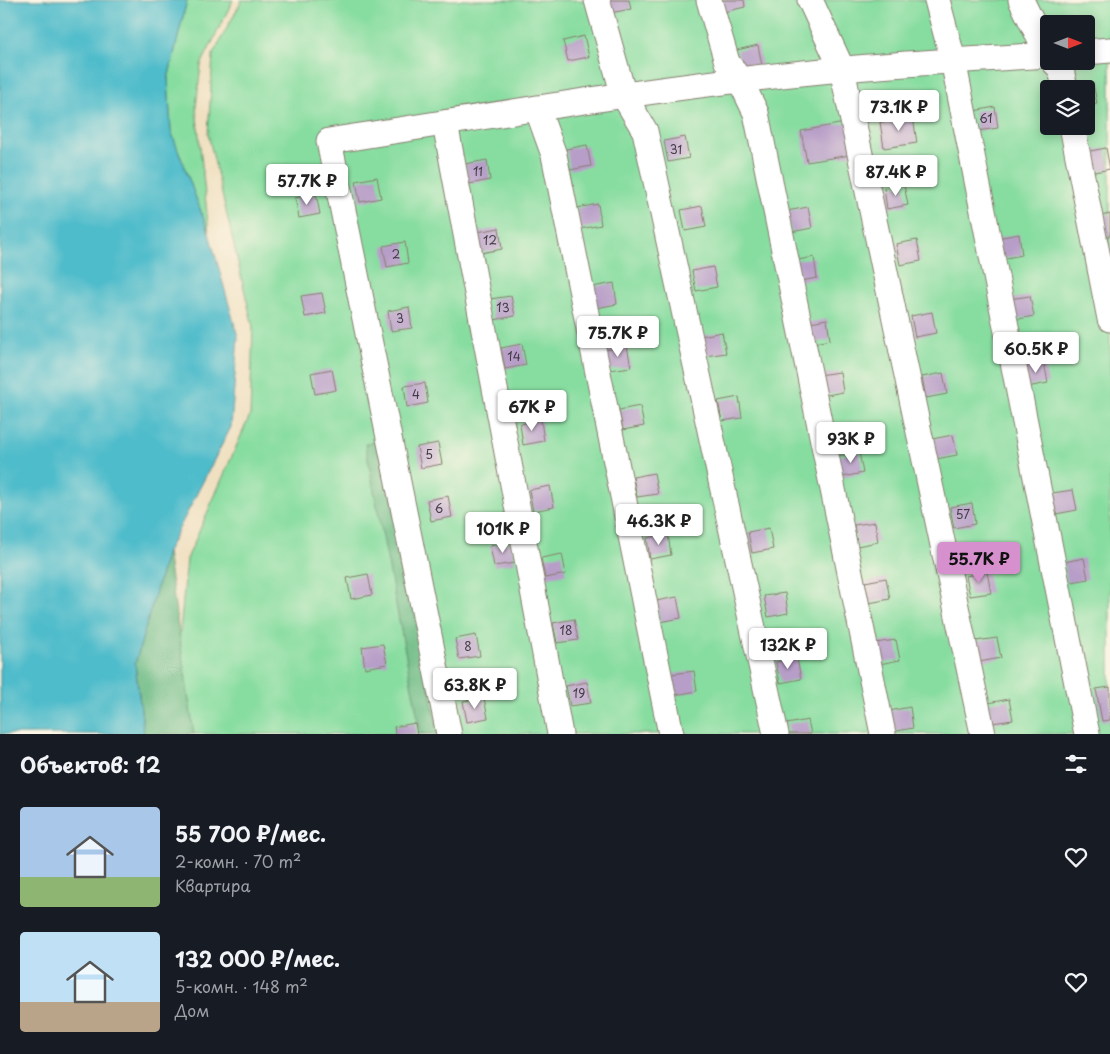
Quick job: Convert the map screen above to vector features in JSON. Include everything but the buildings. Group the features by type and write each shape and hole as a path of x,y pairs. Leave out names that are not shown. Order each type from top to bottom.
{"lane":[{"path":"597,0 624,96 645,130 776,734"},
{"path":"710,0 727,62 740,80 756,113 883,734"},
{"path":"810,0 842,69 983,734"},
{"path":"937,0 953,60 1087,734"},
{"path":"1021,0 1040,39"},
{"path":"1095,51 1110,50"},
{"path":"448,734 330,141 537,108 740,80 953,60 1040,57"},
{"path":"537,108 554,155 671,734"},
{"path":"444,123 560,734"},
{"path":"1074,135 1110,319"}],"green space":[{"path":"187,0 233,0 201,65 196,107 209,233 171,131 168,79"},
{"path":"241,0 1110,0 1110,734 164,734 174,694 187,559 250,415 253,327 208,134 213,54"},
{"path":"381,441 438,734 421,734 365,444"},
{"path":"167,552 194,734 144,734 135,664"}],"water":[{"path":"0,0 187,0 168,79 171,131 209,233 238,337 231,427 167,552 135,664 144,734 0,734"}]}
